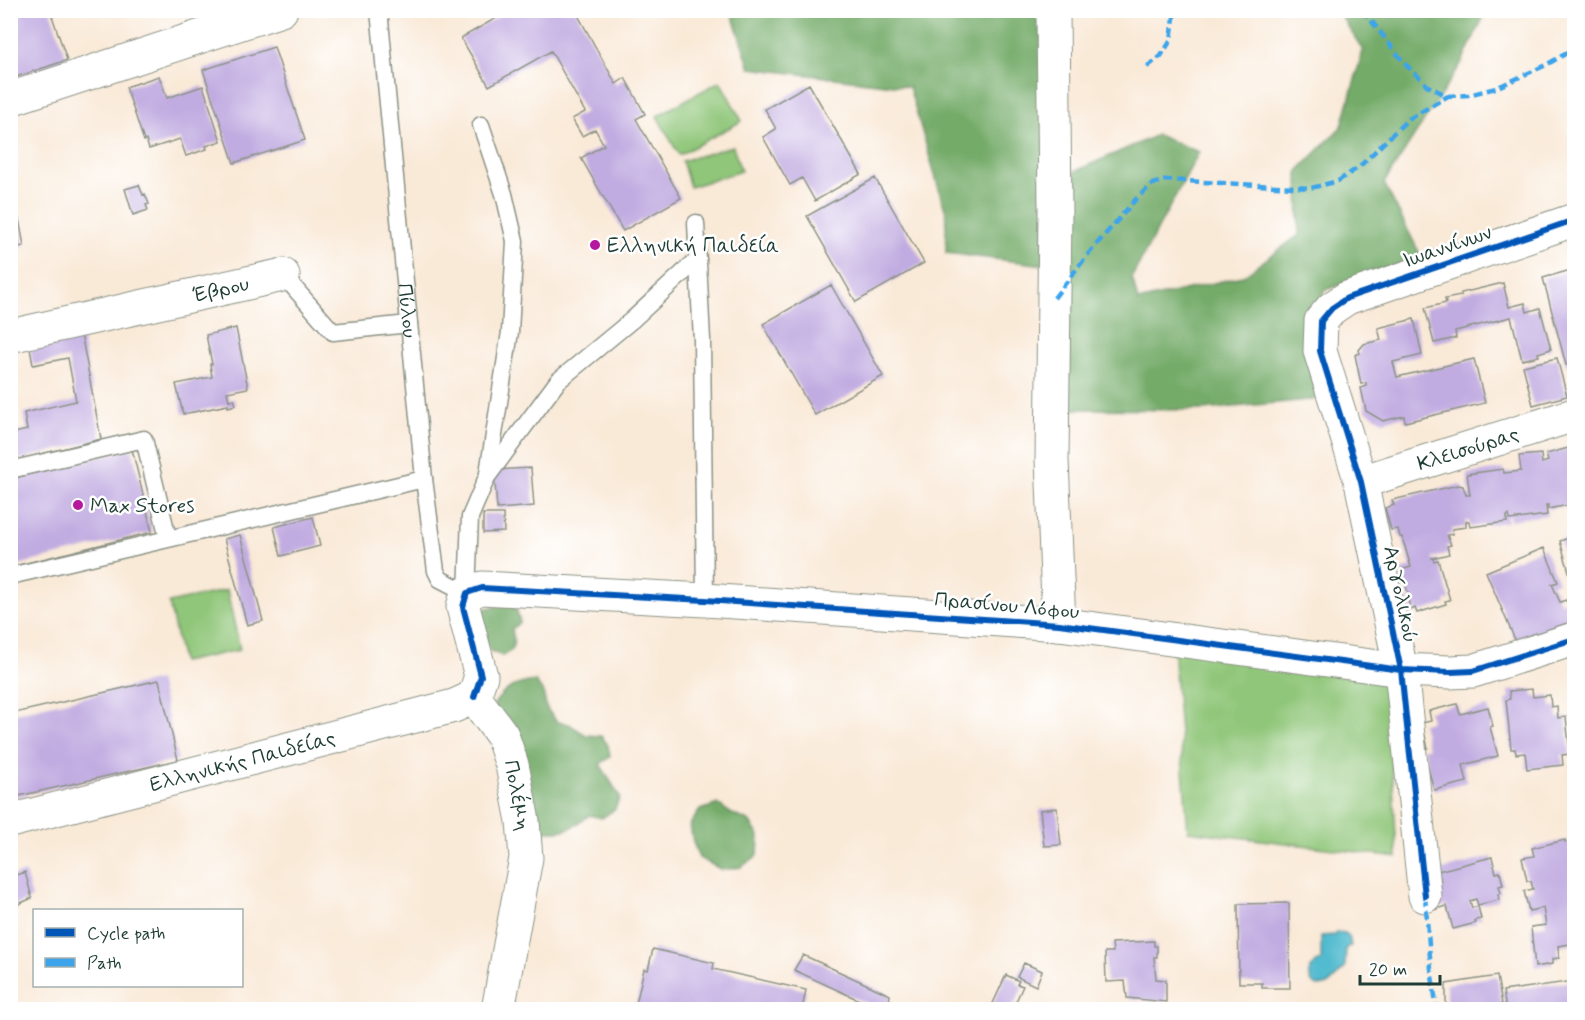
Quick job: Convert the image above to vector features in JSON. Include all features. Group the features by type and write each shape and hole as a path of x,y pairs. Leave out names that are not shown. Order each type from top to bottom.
{"street":[{"path":"10,99 281,10"},
{"path":"1053,10 1052,460 1059,624"},
{"name":"Ιωαννίνων","path":"1332,308 1347,298 1575,220"},
{"name":"Έβρου","path":"10,336 283,275"},
{"name":"Αργολικού","path":"1332,308 1321,321 1320,351 1360,482 1401,670 1425,896"},
{"name":"Κλεισούρας","path":"1360,482 1575,415"},
{"name":"Πρασίνου Λόφου","path":"467,593 482,588 705,600 1059,624 1401,670 1473,671 1575,639"},
{"path":"467,593 463,607 481,676 474,697"},
{"name":"Ελληνικής Παιδείας","path":"10,821 453,706 474,697"},
{"name":"Πολέμη","path":"474,697 502,735 512,765 523,821 526,858 498,1010"}],"lane":[{"name":"Πύλου","path":"379,10 424,479 436,570 440,579 467,593"},
{"path":"481,125 504,194 516,241 510,332 487,477"},
{"path":"696,223 702,340 705,600"},
{"path":"467,593 470,517 487,477 558,381 632,320 698,258"},
{"name":"Έβρου","path":"283,275 333,332 409,324"},
{"path":"10,470 144,439 168,538"},
{"path":"10,576 424,479"}],"green space":[{"path":"1476,10 1485,14 1461,64 1384,183 1421,256 1326,290 1316,303 1318,399 1203,410 1064,409 1065,266 1073,172 1157,135 1199,152 1132,277 1138,301 1243,276 1299,235 1298,171 1342,126 1363,50 1338,11"},
{"path":"731,11 1045,11 1044,265 946,253 946,213 909,87 750,68"},
{"path":"720,81 742,121 679,155 657,116"},
{"path":"733,146 741,171 690,187 682,161"},
{"path":"227,590 240,650 182,662 169,603"},
{"path":"510,604 517,611 520,622 512,629 514,640 512,650 502,656 490,651 476,616 487,608"},
{"path":"1173,647 1383,668 1388,689 1397,857 1188,831"},
{"path":"535,681 543,692 547,709 557,722 569,724 586,735 601,736 608,745 610,757 600,764 620,797 615,809 602,818 589,815 569,829 545,831 536,818 494,704 511,687"},
{"path":"718,804 732,814 749,821 759,836 758,855 741,867 722,870 699,858 693,842 690,825 700,810"}],"water":[{"path":"1336,932 1345,933 1349,937 1351,946 1346,947 1345,968 1329,984 1316,985 1312,982 1310,974 1315,964 1321,961 1321,936 1335,935"}],"building":[{"path":"10,10 50,10 67,60 10,79"},
{"path":"497,10 575,10 616,84 625,78 645,114 636,119 681,198 623,231 581,158 604,145 595,129 582,136 572,119 585,112 551,51 489,86 461,38 500,16"},
{"path":"274,47 305,140 234,163 203,70"},
{"path":"159,76 167,98 203,86 221,141 206,146 207,149 186,156 180,139 149,149 146,140 144,141 126,87"},
{"path":"809,84 861,174 815,201 802,178 790,185 763,137 776,129 765,109"},
{"path":"875,178 924,263 856,302 807,216"},
{"path":"139,185 149,204 146,205 148,210 133,215 125,189"},
{"path":"19,219 24,246 12,248 16,272 10,273 10,221"},
{"path":"1574,269 1574,363 1566,365 1543,278"},
{"path":"1503,283 1509,307 1525,303 1527,312 1540,308 1551,349 1538,353 1539,356 1522,360 1511,317 1455,331 1456,338 1434,343 1425,308 1446,303 1445,299 1461,296 1461,293"},
{"path":"831,285 883,376 815,415 763,324"},
{"path":"1414,319 1422,355 1393,362 1397,377 1474,359 1485,403 1405,422 1404,416 1383,421 1366,411 1361,388 1366,386 1366,383 1361,384 1355,355 1360,353 1359,350 1364,344 1381,340 1378,328"},
{"path":"236,328 248,388 227,392 229,400 234,399 236,405 183,414 176,384 212,377 210,364 212,364 206,335"},
{"path":"81,333 101,439 10,462 10,434 27,430 24,413 76,401 68,358 33,365 29,343"},
{"path":"1557,358 1567,396 1533,405 1523,366"},
{"path":"1572,447 1574,504 1548,509 1546,505 1547,515 1510,520 1509,515 1507,522 1470,527 1469,521 1466,521 1466,527 1452,529 1453,534 1447,535 1451,545 1447,546 1449,554 1432,558 1434,561 1438,560 1450,600 1445,601 1446,604 1417,613 1415,608 1411,610 1401,570 1411,567 1402,537 1398,529 1391,530 1385,508 1394,505 1392,500 1458,485 1463,486 1466,495 1470,495 1467,474 1503,469 1504,473 1521,471 1519,456 1541,454 1542,463 1548,461 1546,454"},
{"name":"Max Stores","path":"132,449 152,532 10,567 10,479"},
{"path":"531,468 534,506 497,509 494,470"},
{"path":"483,514 503,514 504,532 483,533"},
{"path":"313,517 320,546 281,556 274,527"},
{"path":"240,535 263,621 247,625 224,539"},
{"path":"1574,536 1574,581 1572,582 1560,541"},
{"path":"1544,548 1558,582 1552,584 1560,602 1566,600 1574,621 1515,640 1486,572"},
{"path":"159,680 178,760 10,798 10,714"},
{"path":"1532,689 1533,697 1550,695 1551,707 1557,706 1558,718 1566,717 1570,754 1562,755 1563,765 1527,769 1525,753 1516,754 1515,749 1511,749 1506,700 1510,699 1509,691"},
{"path":"1457,704 1460,714 1488,707 1493,726 1490,727 1498,756 1463,765 1467,782 1434,790 1423,748 1428,748 1422,723 1431,721 1429,711"},
{"path":"1057,808 1061,845 1044,846 1040,810"},
{"path":"1565,840 1565,842 1574,840 1574,900 1571,904 1574,904 1574,938 1570,944 1558,946 1559,958 1552,959 1552,964 1535,967 1531,927 1546,925 1543,908 1529,911 1524,891 1533,889 1531,881 1527,881 1522,858 1534,856 1532,848"},
{"path":"1492,857 1496,873 1500,872 1503,885 1499,886 1501,893 1498,894 1499,900 1478,905 1476,899 1470,901 1472,908 1478,906 1481,919 1475,920 1476,923 1453,929 1447,906 1433,910 1425,896 1435,883 1441,882 1438,871"},
{"path":"25,872 32,898 10,908 10,877"},
{"path":"1289,903 1290,988 1262,988 1262,983 1239,983 1238,904"},
{"path":"1154,941 1154,946 1157,946 1157,957 1154,957 1156,979 1166,980 1166,1002 1127,998 1125,981 1106,982 1105,952 1113,952 1112,943"},
{"path":"653,949 714,963 713,969 806,990 802,1010 661,1010 636,1004 644,969 648,970"},
{"path":"803,955 890,995 888,1010 874,1004 872,1006 794,970"},
{"path":"1024,963 1042,971 1036,986 1017,977"},
{"path":"1006,975 1019,981 1017,984 1023,986 1012,1010 990,1010"},
{"path":"1497,976 1502,1004 1479,1010 1446,1010 1446,984"},
{"path":"1574,981 1574,1010 1506,1010 1503,991"}],"marked path":[{"path":"1147,67 1161,56 1171,40 1175,10"},
{"path":"1363,10 1405,64 1428,86 1448,96 1468,95 1496,88 1574,49"},
{"path":"1054,298 1136,199 1153,184 1166,180 1311,188 1338,181 1359,167 1407,120 1448,96"},
{"path":"1425,896 1437,1010"}],"cycle path":[{"path":"1425,896 1401,670 1361,482 1320,351 1321,321 1332,308 1347,298 1574,220"},
{"path":"474,697 481,676 463,607 467,593 482,588 705,600 1059,624 1401,670 1473,671 1574,639"}],"place":[{"name":"Ελληνική Παιδεία","path":"595,245"},
{"name":"Max Stores","path":"78,505"}]}
